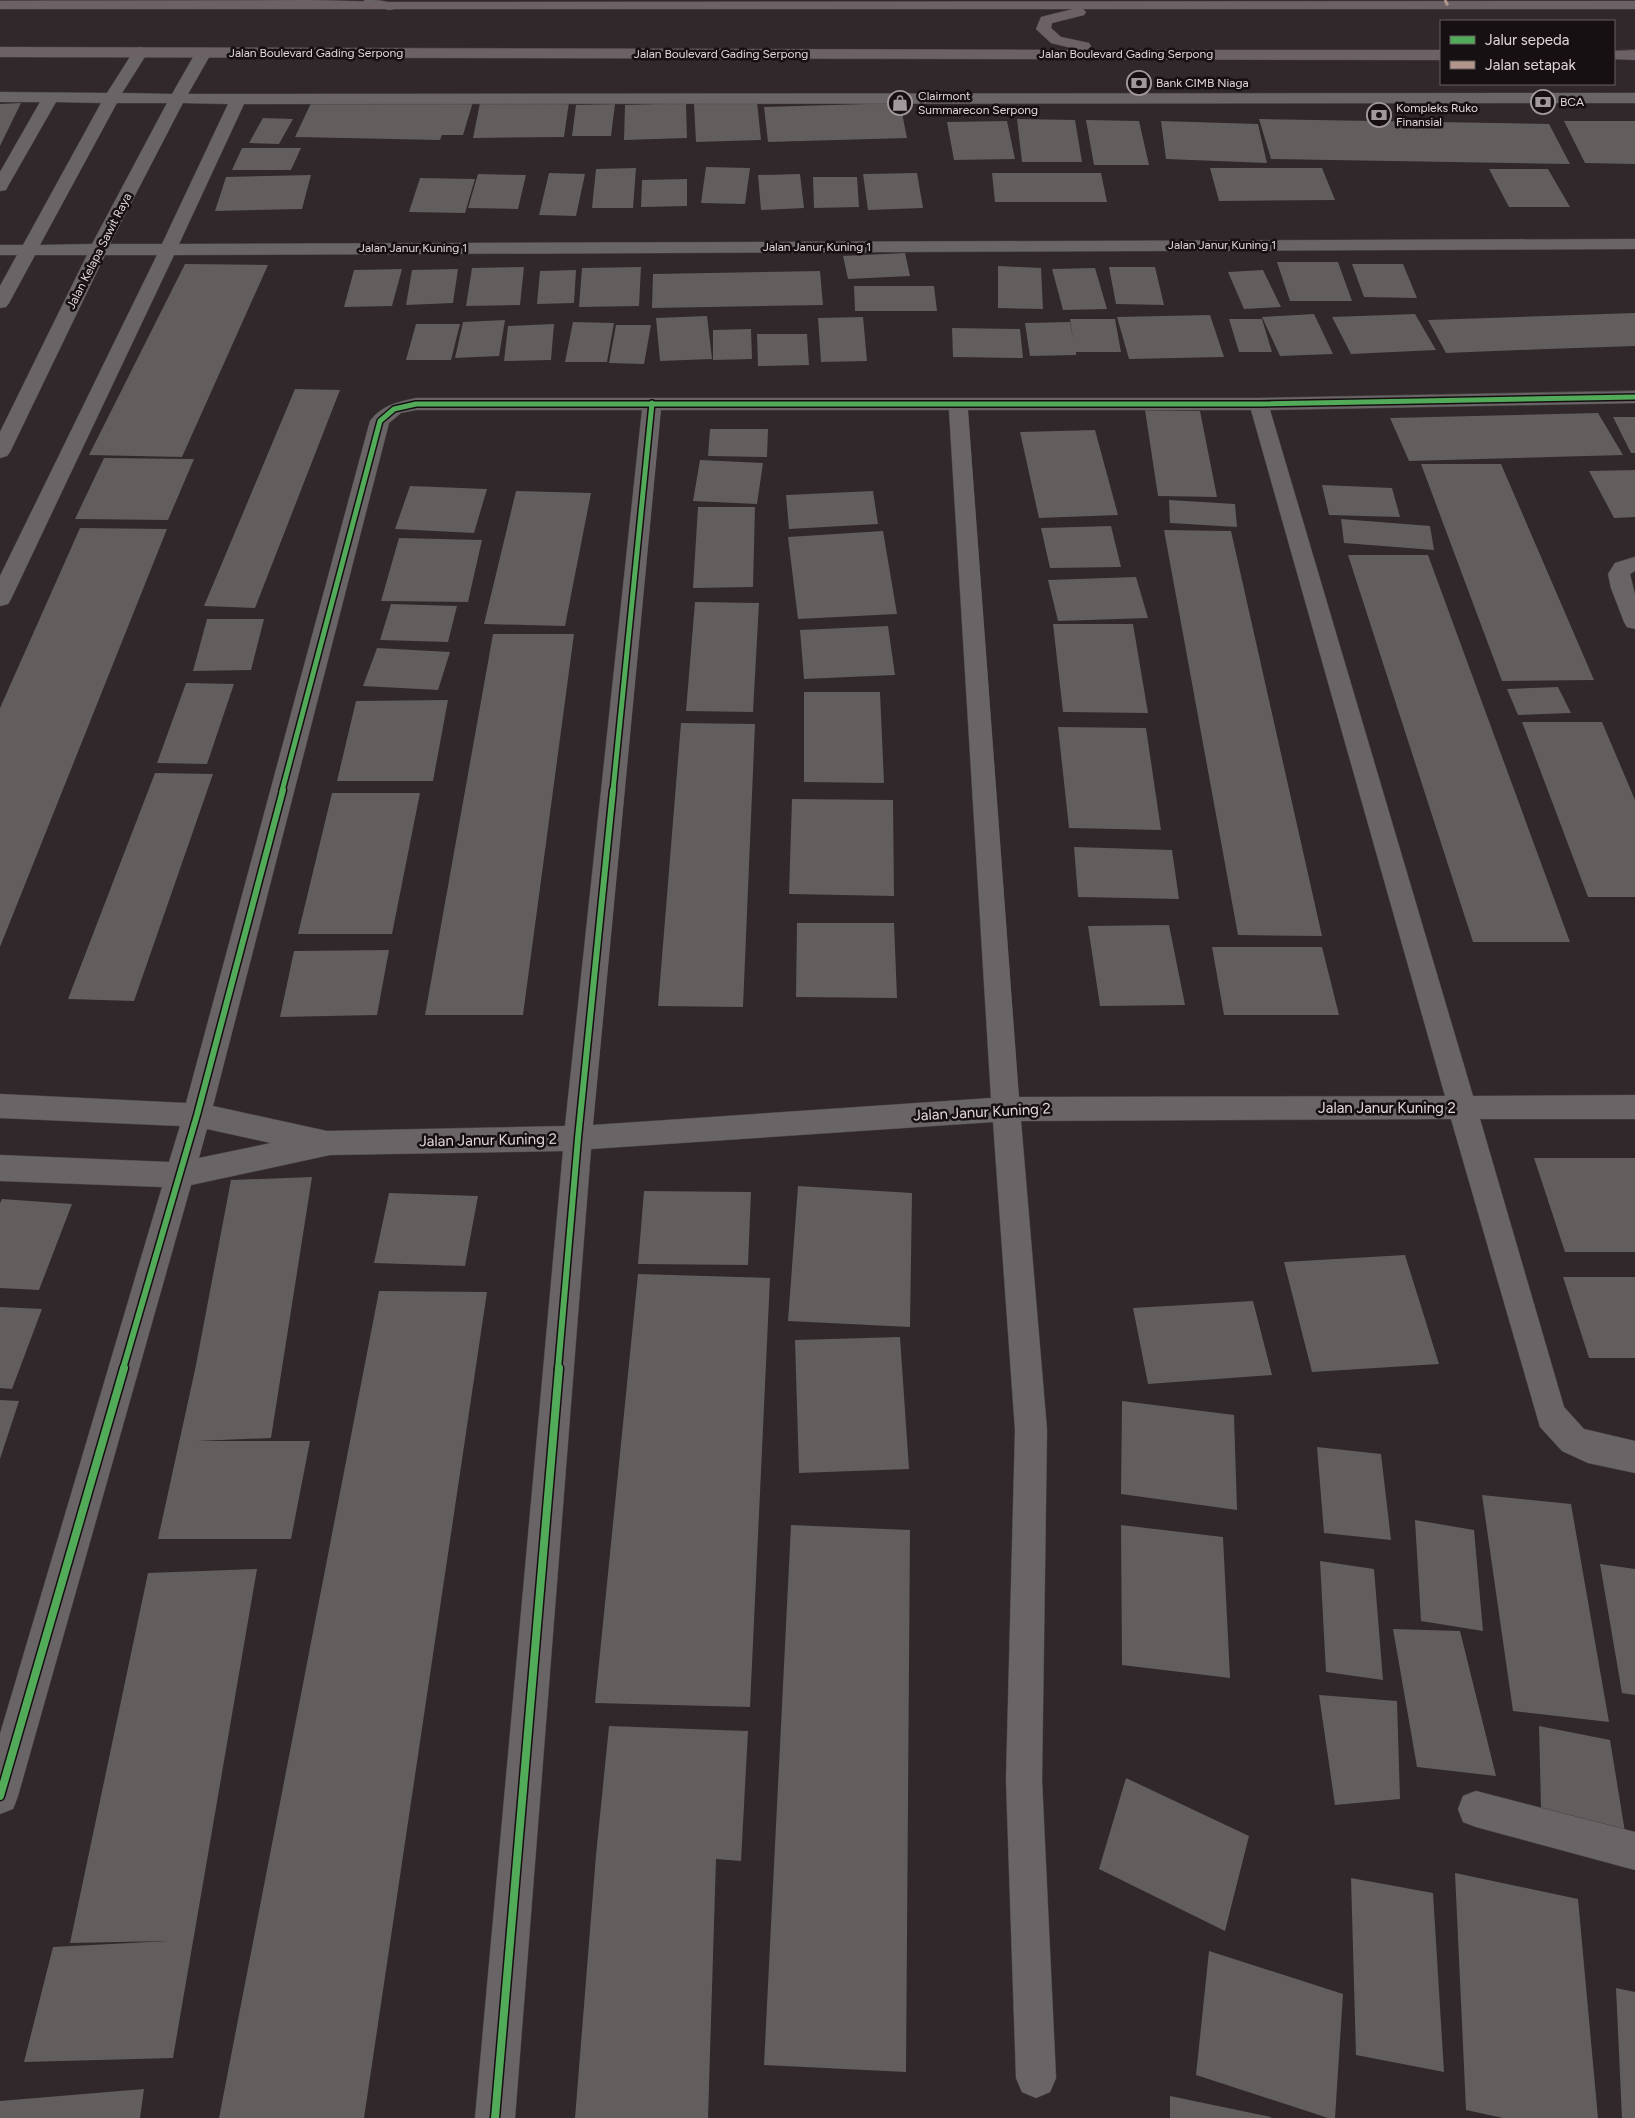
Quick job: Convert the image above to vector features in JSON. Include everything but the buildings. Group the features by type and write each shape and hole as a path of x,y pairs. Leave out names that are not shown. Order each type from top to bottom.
{"main road":[{"path":"0,5 156,2 389,6 893,2 1635,5"},
{"path":"1132,4 1060,15 1046,20 1043,29 1056,40 1145,54"},
{"name":"Jalan Boulevard Gading Serpong","path":"0,52 1440,55"},
{"path":"1615,55 1635,55"}],"street":[{"path":"371,0 389,6"},
{"path":"0,303 112,97 140,52"},
{"name":"Jalan Kelapa Sawit Raya","path":"0,452 99,249 176,99 204,52"},
{"path":"0,97 176,99 1635,98"},
{"path":"0,186 51,97"},
{"path":"0,599 169,249 238,99"},
{"name":"Jalan Janur Kuning 1","path":"0,250 1635,244"},
{"path":"0,1796 197,1115 380,421 394,409 416,404 1259,404 1635,398"},
{"path":"495,2118 578,1138 652,403"},
{"path":"958,404 1006,1109 1032,1430 1024,1780 1036,2078"},
{"path":"1259,404 1463,1108 1550,1416 1573,1440 1588,1447 1635,1457"},
{"path":"1635,564 1620,570 1619,575 1622,590 1635,622"},
{"name":"Jalan Janur Kuning 2","path":"0,1106 197,1115 330,1144"},
{"name":"Jalan Janur Kuning 2","path":"0,1168 179,1175 330,1144 578,1138 1006,1109 1635,1107"},
{"path":"1476,1809 1635,1850"}],"marked path":[{"path":"1445,0 1448,6"}],"cycle path":[{"path":"0,1796 197,1115 380,421 394,409 416,404 1259,404 1635,397"},
{"path":"495,2118 578,1138 652,403"}],"place":[{"name":"Bank CIMB Niaga","path":"1139,83"},
{"name":"BCA","path":"1543,102"},
{"name":"Clairmont Summarecon Serpong","path":"900,103"},
{"name":"Kompleks Ruko Finansial","path":"1379,115"}]}
